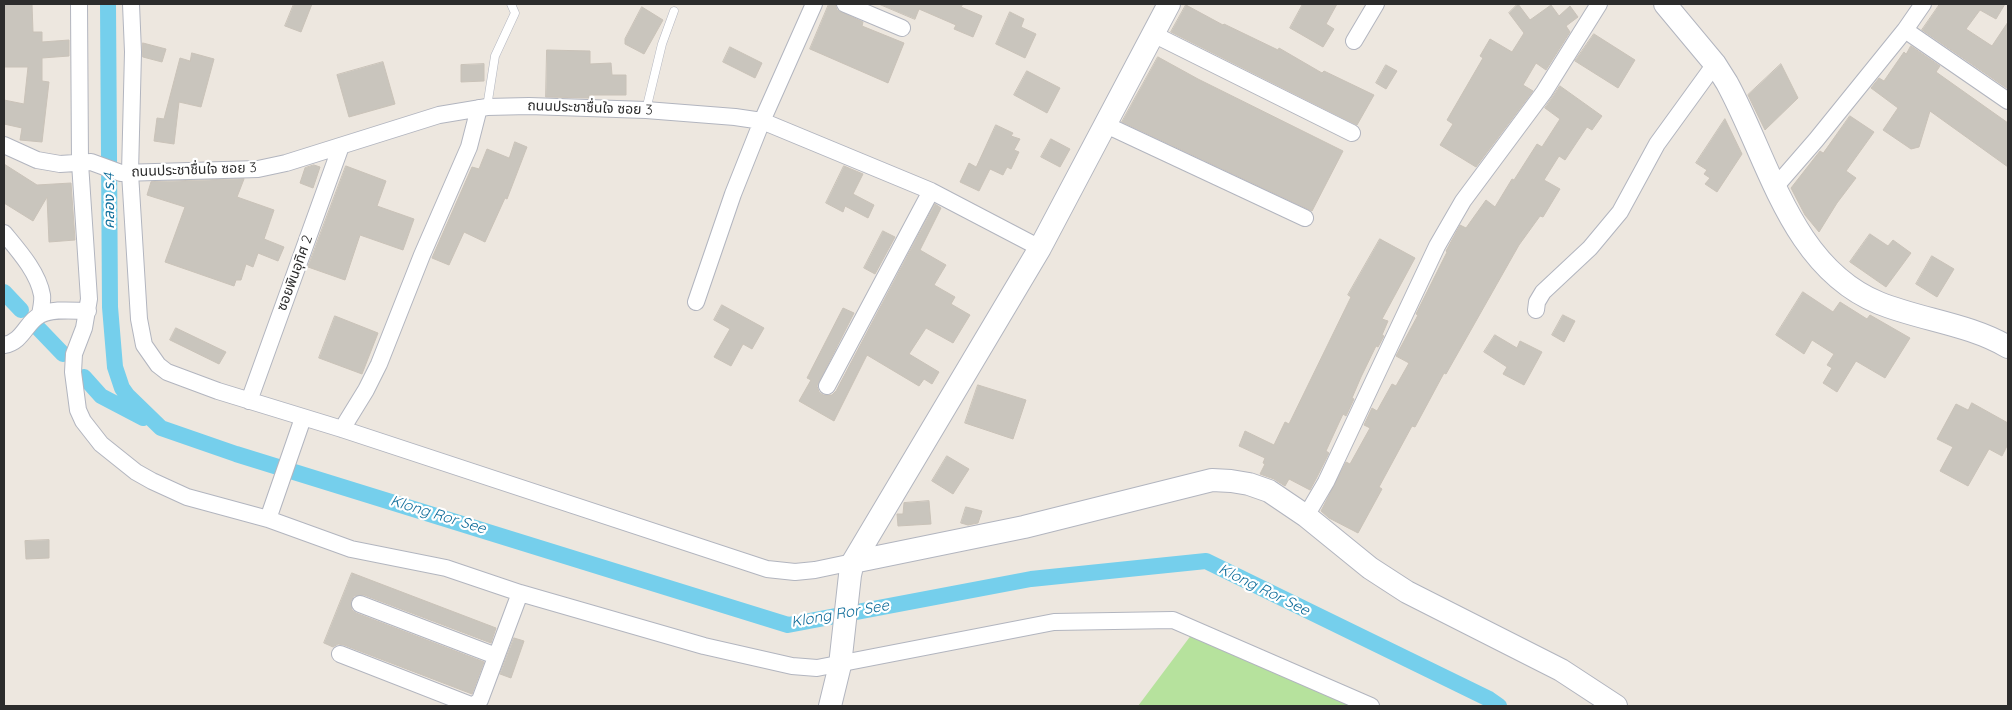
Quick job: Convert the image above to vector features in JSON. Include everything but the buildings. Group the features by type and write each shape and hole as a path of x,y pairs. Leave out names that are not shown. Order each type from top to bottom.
{"street":[{"path":"78,4 86,163 89,282 88,311 74,354 73,372 78,410 91,433 111,453 136,472 168,490 268,519 351,548 446,568 520,593 704,646 792,666 817,668 841,659 1054,622 1173,620 1371,706"},
{"path":"131,4 133,52 126,173 139,319 144,344 158,365 168,372 249,401 342,429 767,569 795,572 851,568 1212,480 1258,486 1279,497 1306,516 1370,568 1407,592 1561,670 1616,706"},
{"path":"696,302 762,121 814,4"},
{"path":"845,4 902,28"},
{"path":"830,706 841,659 851,568 1040,248 1169,4"},
{"path":"1354,41 1376,4"},
{"path":"1306,516 1326,482 1437,246 1463,201 1544,92 1599,4"},
{"path":"1776,186 1798,163 1905,30 1923,4"},
{"path":"1667,5 1715,64 1735,98 1776,186 1809,248 1826,268 1846,285 1880,303 1987,336 2008,347"},
{"path":"1905,30 2008,101"},
{"path":"1153,34 1352,133"},
{"path":"1536,310 1537,302 1543,292 1590,248 1620,212 1657,144 1715,64"},
{"name":"ถนนประชาชื่นใจ ซอย 3","path":"126,173 258,169 341,146 363,137 439,114 483,108 529,106 646,110 735,117 762,121 931,190 1040,248"},
{"path":"342,429 366,390 379,364 422,255 469,147 483,108"},
{"path":"1104,124 1305,218"},
{"path":"4,145 37,160 49,163 86,163 126,173"},
{"name":"ซอยพินอุทิศ 2","path":"249,401 341,146"},
{"path":"827,386 931,190"},
{"path":"4,233 30,269 40,289 42,300 40,315"},
{"path":"4,345 12,343 17,339 40,315 56,311 88,311"},
{"path":"268,519 303,418"},
{"path":"340,654 471,706 480,700 520,593"},
{"path":"360,604 496,656"}],"lane":[{"path":"483,108 495,56 515,12 511,4"},
{"path":"646,110 662,44 674,11"}],"green space":[{"path":"1195,630 1371,706 1138,706"}],"waterway":[{"name":"Klong Ror See","path":"108,4 110,307 115,367 122,388 127,395 161,428 236,454 788,625 1031,579 1206,561 1489,699 1499,706"},
{"path":"4,292 21,310"},
{"path":"39,329 63,354"},
{"path":"84,377 101,396 143,418"}],"water label":[{"name":"คลอง ร.4","path":"109,201"}]}
